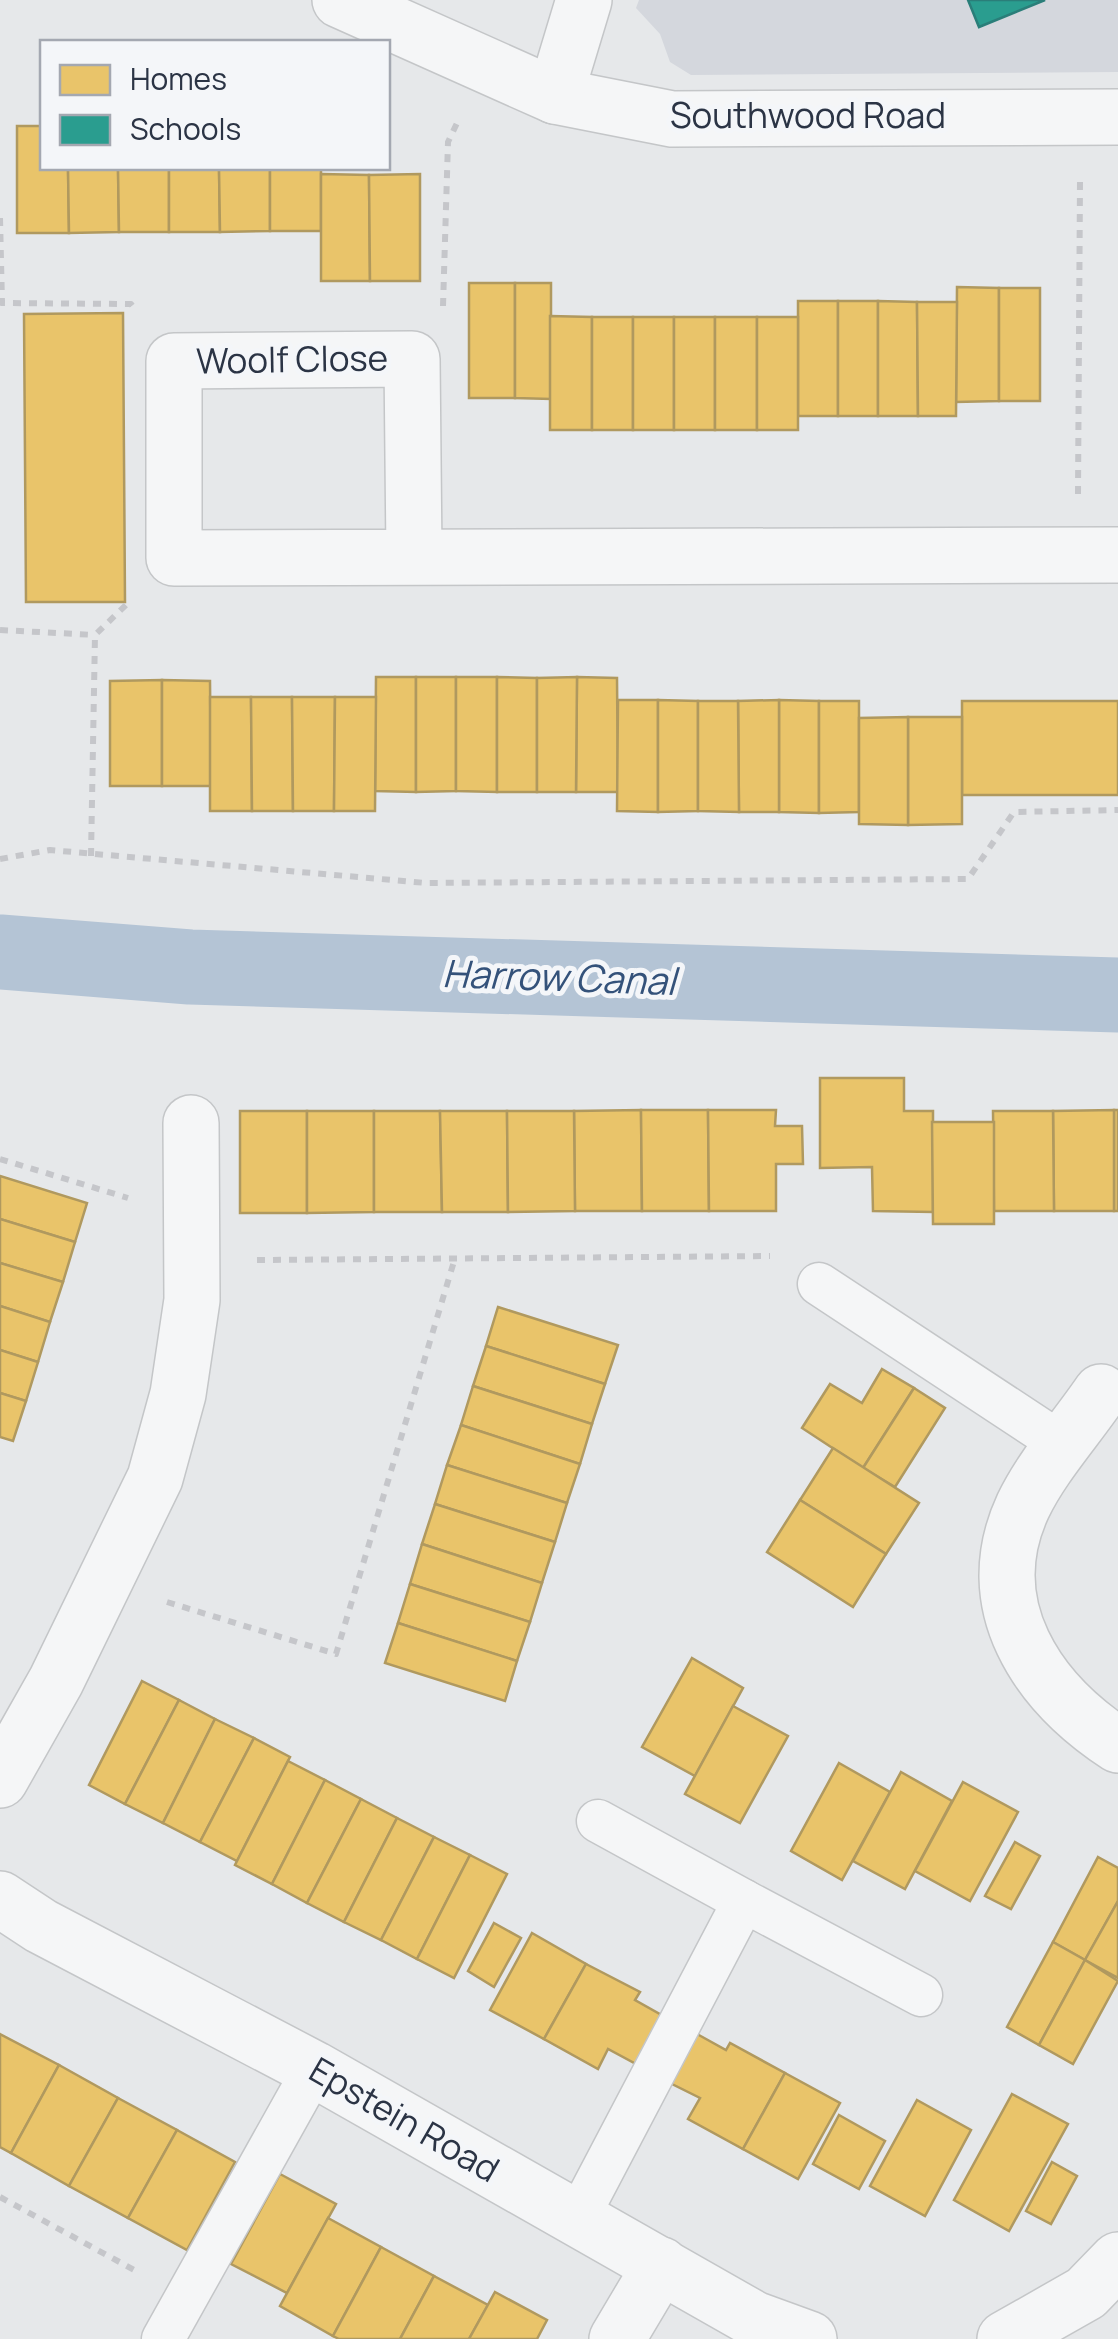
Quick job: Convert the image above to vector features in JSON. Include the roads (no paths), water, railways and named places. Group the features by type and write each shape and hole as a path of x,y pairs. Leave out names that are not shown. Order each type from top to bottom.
{"street":[{"name":"Southwood Road","path":"340,0 555,96 672,119 1100,117"},
{"path":"555,96 584,0"},
{"name":"Woolf Close","path":"412,359 414,555 174,558 174,361 412,359"},
{"path":"414,555 1098,555"},
{"path":"0,1780 103,1583 160,1461 181,1376 192,1300 191,1123"},
{"path":"1110,1389 1023,1506 1004,1570 1015,1620 1034,1668 1078,1718 1118,1745"},
{"name":"Epstein Road","path":"0,1899 41,1926 314,2069 754,2319 809,2339"},
{"path":"1006,2339 1086,2293 1118,2260"},
{"path":"617,2339 661,2265"}],"lane":[{"path":"819,1284 1064,1446"},
{"path":"598,1821 922,1995"},
{"path":"577,2219 744,1901"},
{"path":"163,2339 314,2069"}],"waterway":[{"name":"Harrow Canal","path":"0,952 190,967 1118,995"}]}
